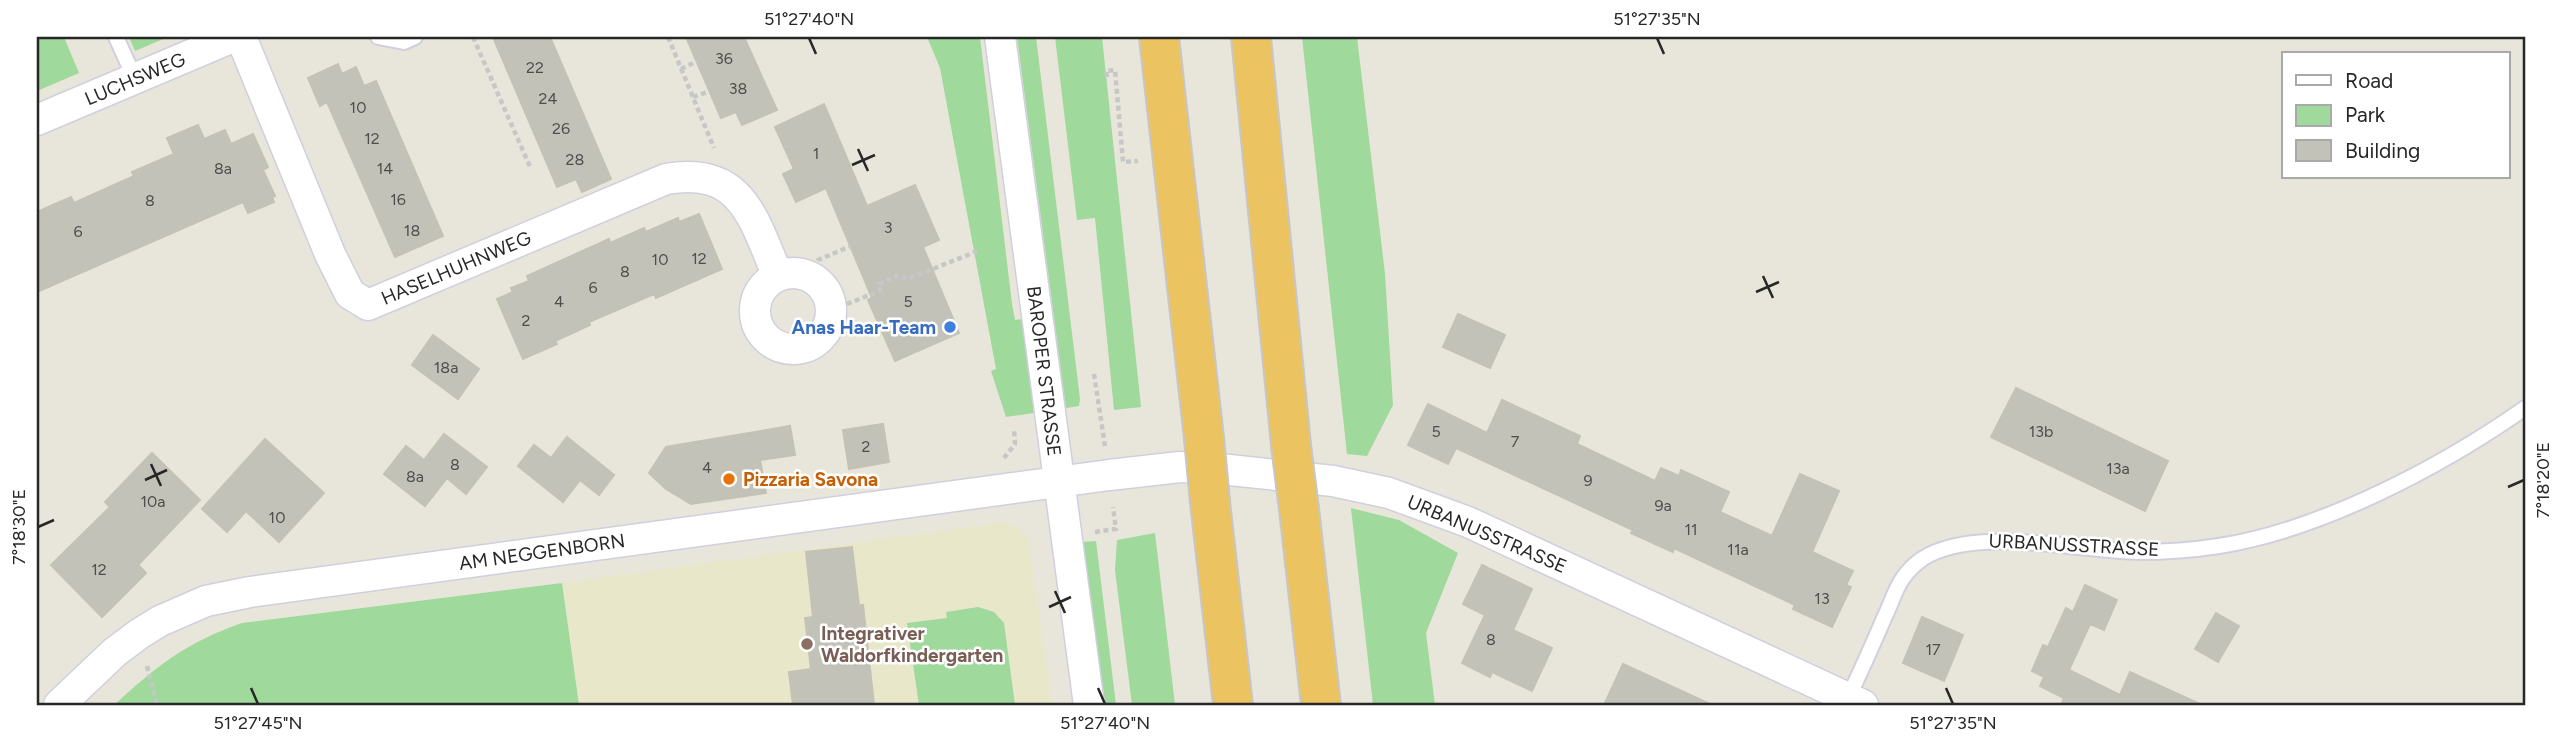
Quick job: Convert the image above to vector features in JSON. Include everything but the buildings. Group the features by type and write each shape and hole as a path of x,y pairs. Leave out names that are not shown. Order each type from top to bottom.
{"highway":[{"path":"1159,37 1233,705"},
{"path":"1251,37 1321,705"}],"street":[{"name":"LUCHSWEG","path":"37,120 233,37"},
{"name":"HASELHUHNWEG","path":"241,37 330,254 350,294 368,305 666,179 685,176 704,177 719,182 746,203 778,276"},
{"name":"BAROPER STRASSE","path":"1000,37 1088,705"},
{"path":"797,273 810,277 821,286 831,310 822,335 802,348 786,348 773,343 762,333 756,318 756,302 761,290 778,276 797,273"},
{"name":"URBANUSSTRASSE","path":"1059,482 1180,467 1333,481 1389,493 1468,522 1856,702"},
{"name":"AM NEGGENBORN","path":"59,705 115,652 139,634 160,621 205,601 264,590 1059,482"}],"lane":[{"path":"116,37 135,79"},
{"path":"378,37 404,42 415,37"},
{"name":"URBANUSSTRASSE","path":"1856,702 1903,578 1919,561 1939,550 1979,541 2153,551 2218,546 2262,537 2304,524 2374,494 2465,446 2525,408"}],"path":[{"path":"473,37 531,169"},
{"path":"668,37 715,152"},
{"path":"681,69 697,61"},
{"path":"1107,77 1107,71 1115,70 1123,162 1171,158"},
{"path":"693,97 710,91"},
{"path":"810,277 818,260 851,246"},
{"path":"831,310 880,291 879,284 899,275 907,279 981,248"},
{"path":"1094,374 1101,416"}],"shaded area":[{"name":"Integrativer Waldorfkindergarten","path":"1005,522 1019,528 1029,539 1052,705 579,705 562,583"}],"green space":[{"path":"37,37 64,37 79,73 37,91"},
{"path":"129,37 168,37 135,51"},
{"path":"927,37 980,37 1012,304 1015,320 1022,319 1034,413 1006,417 991,371 996,369 940,68"},
{"path":"1017,37 1036,37 1080,399 1079,406 1066,408"},
{"path":"1055,37 1102,37 1141,407 1114,410 1095,218 1077,220"},
{"path":"1302,37 1357,37 1385,274 1393,405 1367,456 1347,454"},
{"path":"1351,508 1399,520 1458,553 1426,633 1435,705 1373,705"},
{"path":"1155,533 1175,705 1132,705 1115,570 1117,540"},
{"path":"1096,541 1116,705 1104,705 1083,542"},
{"path":"562,583 579,705 114,705 173,656 242,623"},
{"path":"978,607 994,612 1004,623 1015,705 919,705 907,623 947,618 946,612"}],"place":[{"name":"Anas Haar-Team","path":"950,327"},
{"name":"Pizzaria Savona","path":"729,479"},
{"name":"Integrativer Waldorfkindergarten","path":"807,644"}]}
